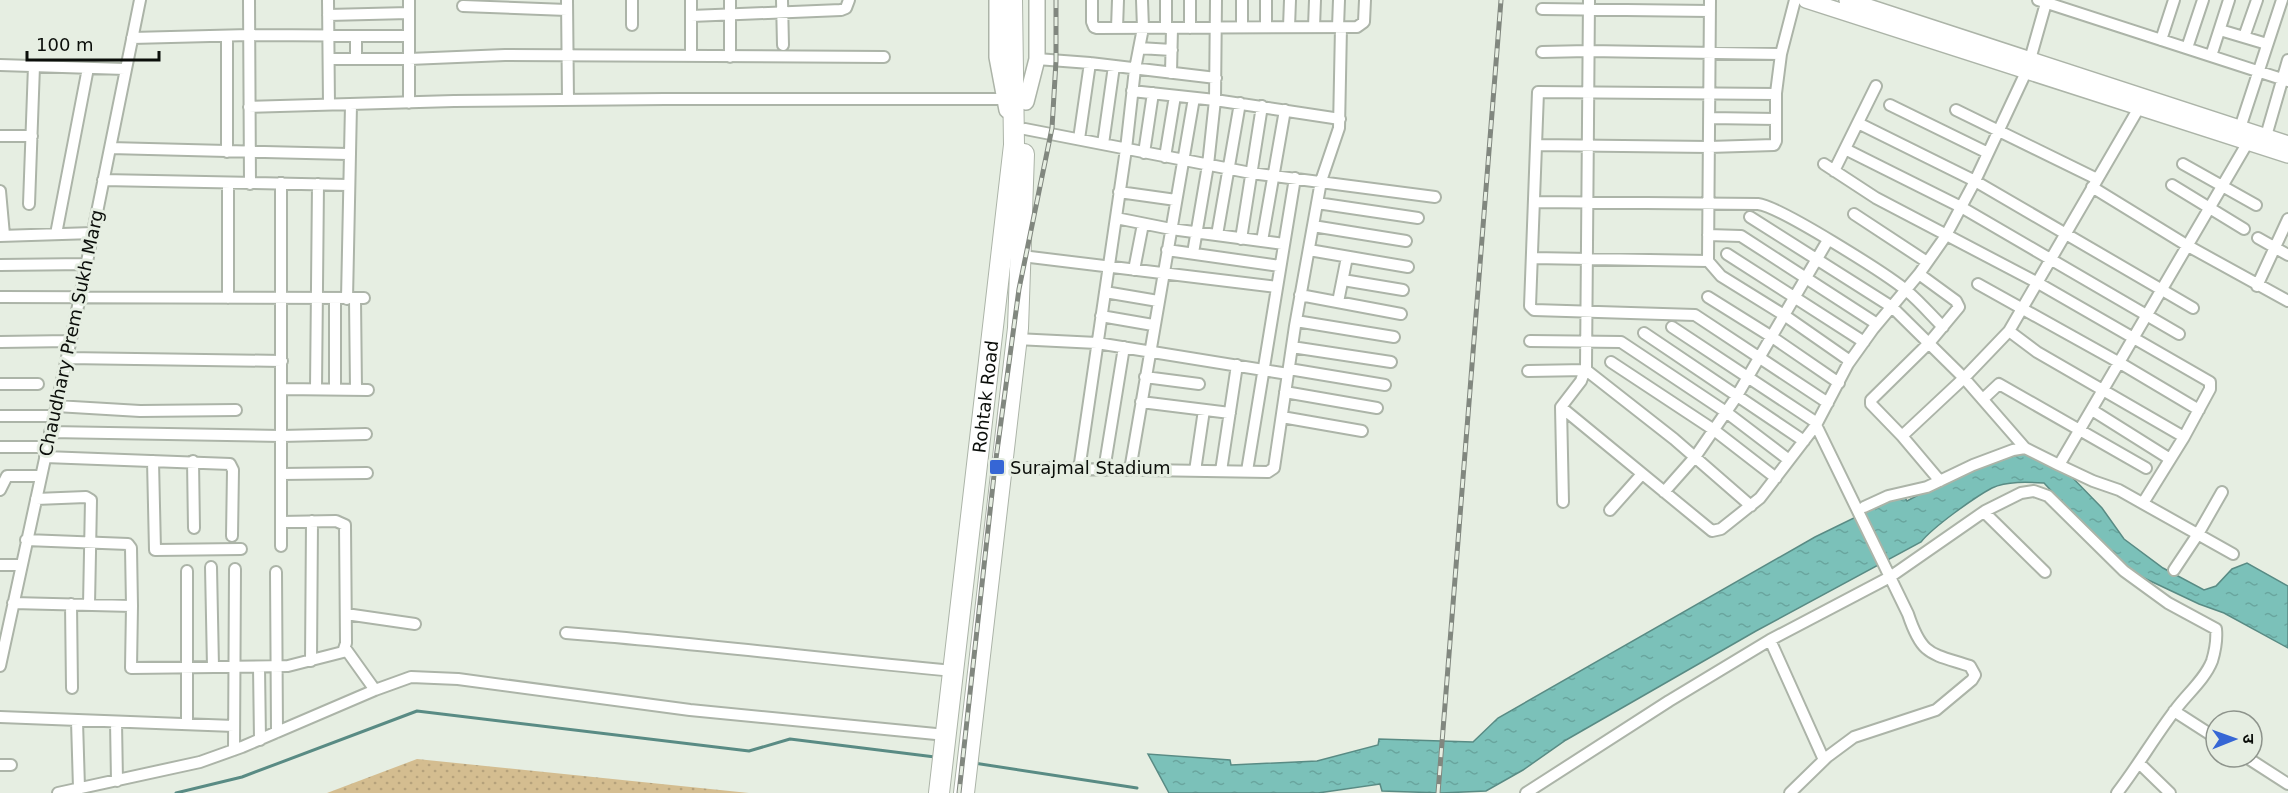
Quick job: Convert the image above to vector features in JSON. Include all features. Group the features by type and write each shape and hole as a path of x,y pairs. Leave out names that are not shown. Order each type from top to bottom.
{"highway":[{"path":"1012,0 1025,60"},
{"path":"1019,137 1025,60 1025,0"},
{"name":"Rohtak Road","path":"939,793 1019,137 1026,102 1025,60"},
{"name":"Rohtak Road","path":"964,793 1016,339 1022,256 1019,137"}],"street":[{"name":"Chaudhary Prem Sukh Marg","path":"0,666 4,628 13,603 67,358 140,0"},
{"path":"249,0 250,184"},
{"path":"328,0 329,105"},
{"path":"409,0 410,103"},
{"path":"632,0 632,25"},
{"path":"691,0 692,56"},
{"path":"730,0 730,57"},
{"path":"782,0 783,45"},
{"path":"691,16 841,10 846,8 849,0"},
{"name":"Rohtak Road","path":"997,0 998,57 1005,99 1019,137"},
{"path":"1037,0 1025,60 1090,63 1216,78"},
{"path":"1092,0 1094,27 1118,28 1362,25 1365,0"},
{"path":"1118,0 1118,28"},
{"path":"1079,470 1126,149 1135,69 1143,28 1142,0"},
{"path":"1166,0 1172,50 1171,73"},
{"path":"1190,0 1190,27"},
{"path":"1193,254 1208,165 1215,100 1216,0"},
{"path":"1242,0 1242,27"},
{"path":"1266,0 1266,27"},
{"path":"1289,27 1290,0"},
{"path":"1314,27 1315,0"},
{"path":"1020,468 1268,471 1274,468 1300,295 1321,181 1339,128 1339,0"},
{"path":"1537,145 1709,147 1774,145 1776,141 1776,94 1781,54 1795,0"},
{"path":"1806,0 2288,144"},
{"path":"1847,0 2140,106 2288,155"},
{"path":"2161,40 2174,0"},
{"path":"2187,48 2203,0"},
{"path":"2211,56 2229,0"},
{"path":"2244,37 2257,0"},
{"path":"2240,128 2282,0"},
{"path":"1562,407 1712,531 1721,529 1760,498 1776,478 1817,424 1850,361 1877,324 1919,274 1947,234 1988,153 2028,65 2042,1 2064,4 2161,40 2285,80"},
{"path":"463,6 567,5 568,100"},
{"path":"1563,502 1562,407 1586,370 1589,5"},
{"path":"1542,9 1589,5 1710,5 1708,261 1721,276 1784,315 1850,361"},
{"path":"328,15 409,13"},
{"path":"2220,30 2267,44"},
{"path":"132,38 249,35 409,36"},
{"path":"227,36 227,152"},
{"path":"356,36 356,59"},
{"path":"1139,48 1172,50"},
{"path":"1542,52 1781,54"},
{"path":"329,59 505,56 884,57"},
{"path":"2266,136 2285,80 2288,60"},
{"path":"1079,139 1090,63"},
{"path":"0,65 125,69"},
{"path":"29,204 34,66"},
{"path":"1103,144 1114,66"},
{"path":"56,234 88,68"},
{"path":"1834,171 1876,86"},
{"path":"1132,91 1240,103 1340,119"},
{"path":"1776,94 1538,92 1532,309 1586,313 1695,315 1828,403"},
{"path":"1144,153 1153,93"},
{"path":"1165,157 1174,96"},
{"path":"1130,470 1153,325 1194,98"},
{"path":"249,107 568,100 1005,99"},
{"path":"1217,235 1240,103"},
{"path":"351,105 348,185 355,299 356,390"},
{"path":"1890,105 1988,153"},
{"path":"1241,239 1262,106"},
{"path":"1902,436 1964,378 2009,331 2140,106"},
{"path":"1262,241 1285,110"},
{"path":"1956,110 2095,183 2188,246 2288,302"},
{"path":"1709,118 1776,119"},
{"path":"1858,123 1974,181 2193,308"},
{"path":"0,136 32,136"},
{"path":"1019,137 1079,139 1251,173 1435,197"},
{"path":"2059,465 2248,142"},
{"path":"110,148 348,154"},
{"path":"1845,149 1961,207 2179,334"},
{"path":"1824,164 1876,198 2038,284 2210,382 2210,389 2199,410 2143,503"},
{"path":"2183,164 2256,204"},
{"path":"1247,471 1294,178"},
{"path":"103,180 348,185"},
{"path":"281,183 281,546"},
{"path":"228,184 228,298"},
{"path":"316,390 318,184"},
{"path":"2172,185 2244,229"},
{"path":"0,191 2,236 93,233"},
{"path":"1119,192 1176,200"},
{"path":"1534,202 1758,204 1771,207 1906,290 1943,327"},
{"path":"1317,203 1418,218"},
{"path":"1854,214 1927,262"},
{"path":"1750,217 1892,307 1964,378 2025,448 2093,482 2119,490 2233,555"},
{"path":"1116,218 1171,229 1284,244"},
{"path":"2257,286 2288,219"},
{"path":"1134,270 1143,224"},
{"path":"1313,226 1406,241"},
{"path":"1708,235 1741,236 1877,324"},
{"path":"2258,238 2288,255"},
{"path":"1664,492 1695,458 1738,395 1828,240"},
{"path":"1167,250 1280,266"},
{"path":"1309,250 1408,267"},
{"path":"1727,254 1864,342"},
{"path":"1022,256 1163,275 1277,287"},
{"path":"1338,302 1347,257"},
{"path":"1532,258 1708,261"},
{"path":"0,265 87,264"},
{"path":"1919,274 1958,304 1956,312 1929,343 1871,400 1870,404 1902,436 1940,481"},
{"path":"1343,280 1402,290"},
{"path":"1978,284 2199,410"},
{"path":"1105,292 1158,301"},
{"path":"1300,295 1401,314"},
{"path":"0,297 355,299"},
{"path":"1708,297 1839,383"},
{"path":"335,299 335,390"},
{"path":"1101,316 1153,325"},
{"path":"1296,321 1394,337"},
{"path":"1672,327 1749,376 1817,424 1860,507 1920,644 1932,653 1973,669 1972,681 1935,710 1854,737 1824,760 1790,793"},
{"path":"2009,331 2037,352 2184,437"},
{"path":"1644,333 1804,441"},
{"path":"1016,339 1097,343 1385,385"},
{"path":"0,342 70,341"},
{"path":"1530,342 1617,341 1625,344 1726,412 1789,460"},
{"path":"1104,470 1124,347"},
{"path":"1292,347 1391,362"},
{"path":"67,358 282,361"},
{"path":"1611,362 1714,430 1776,478"},
{"path":"1221,471 1237,365"},
{"path":"1528,371 1586,370 1751,506"},
{"path":"1145,377 1199,384"},
{"path":"0,384 38,384"},
{"path":"1983,399 1999,384 2146,468"},
{"path":"282,389 368,390"},
{"path":"1285,392 1377,408"},
{"path":"1141,402 1230,413"},
{"path":"1195,471 1204,410"},
{"path":"2092,410 2170,459"},
{"path":"0,416 55,411 236,411"},
{"path":"1282,417 1362,431"},
{"path":"50,432 281,436 366,434"},
{"path":"0,447 153,461 226,463 233,467 232,536"},
{"path":"1860,507 1888,496 1918,490 1973,465 2013,450 2025,448"},
{"path":"153,461 155,550 241,549"},
{"path":"194,461 194,528"},
{"path":"281,474 366,473"},
{"path":"1610,510 1642,474"},
{"path":"0,490 7,476 41,476"},
{"path":"1526,793 1669,701 1770,640 1889,576 2009,497 2021,493 2042,492 2124,571 2168,603 2213,627 2217,636 2212,661 2206,672 2174,711 2140,764 2117,793"},
{"path":"2174,570 2222,492"},
{"path":"36,499 89,498 92,502 88,605"},
{"path":"1984,512 2045,572"},
{"path":"311,661 312,521"},
{"path":"26,540 130,545 131,668 276,667 344,652 345,525 336,521 281,522"},
{"path":"0,565 21,565"},
{"path":"211,567 213,668"},
{"path":"234,750 235,569"},
{"path":"187,571 187,724"},
{"path":"276,572 277,732"},
{"path":"13,603 132,606"},
{"path":"71,604 72,688"},
{"path":"346,615 415,624"},
{"path":"566,633 681,642 832,660 954,670"},
{"path":"1770,640 1824,760"},
{"path":"345,648 375,690"},
{"path":"259,667 260,740"},
{"path":"58,793 200,762 260,740 375,690 411,677 428,676 690,710 945,739"},
{"path":"2174,711 2204,730"},
{"path":"0,717 234,726"},
{"path":"77,721 79,788"},
{"path":"116,722 117,781"},
{"path":"2140,764 2170,793"},
{"path":"2264,769 2288,784"}],"shaded area":[{"path":"417,759 749,793 327,793"}],"water":[{"path":"2016,451 2039,455 2067,472 2102,508 2124,539 2163,568 2204,590 2216,586 2232,569 2247,563 2288,586 2288,648 2224,613 2144,578 2111,555 2044,483 2011,483 1992,488 1975,498 1921,542 1756,631 1566,740 1523,770 1486,791 1441,793 1382,791 1380,784 1318,793 1169,793 1148,754 1230,760 1231,765 1317,761 1378,745 1379,739 1473,742 1498,718 1815,537 1903,494 1907,501 1981,462"}],"waterway":[{"path":"176,793 242,777 417,711 749,751 790,739 935,757"},
{"path":"974,763 1137,788"}],"railway":[{"path":"959,793 995,466 1019,289 1052,128 1056,61 1056,0"},
{"path":"1438,793 1501,0"}],"place":[{"name":"Surajmal Stadium","path":"997,467"}]}
